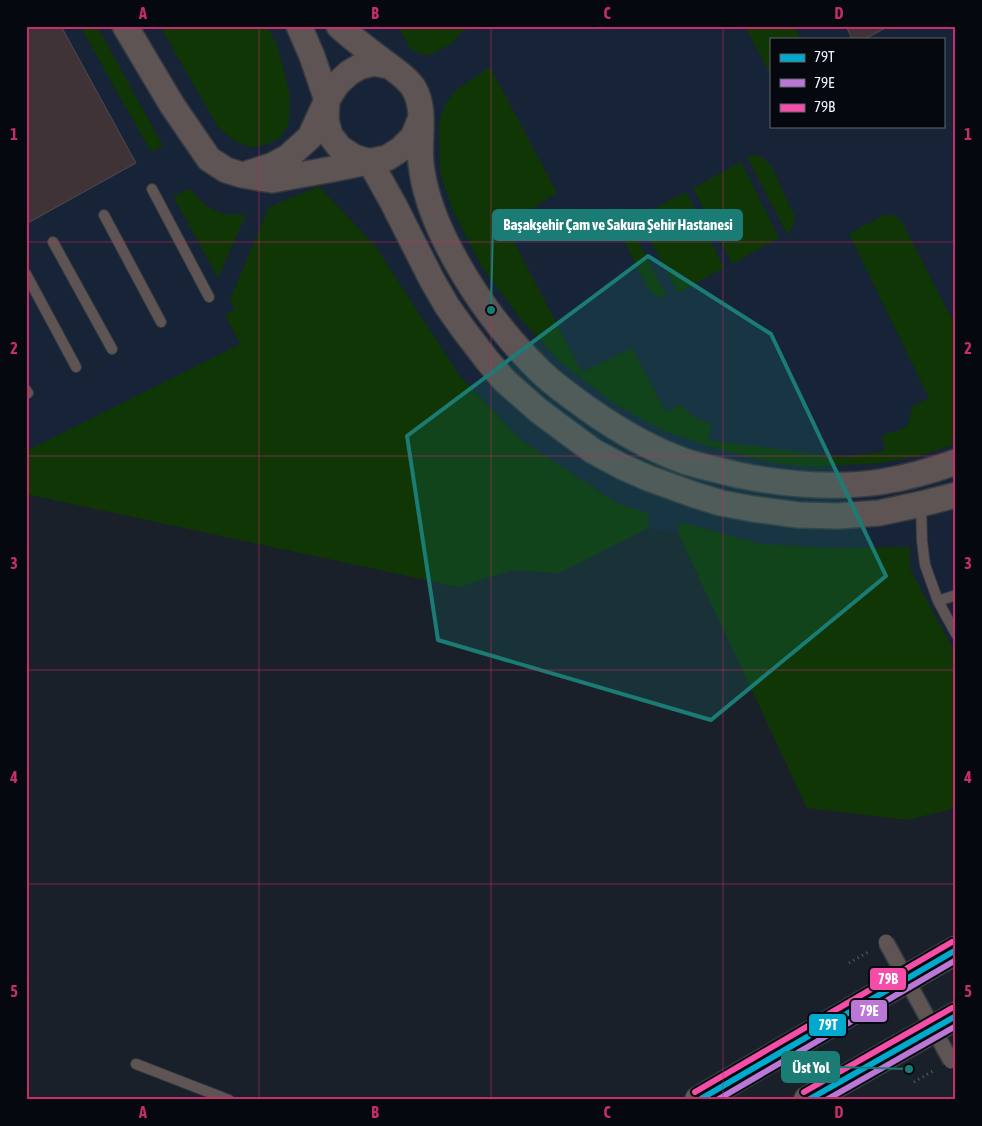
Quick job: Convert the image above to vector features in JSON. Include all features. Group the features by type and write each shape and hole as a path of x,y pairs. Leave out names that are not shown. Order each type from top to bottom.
{"highway":[{"path":"699,1100 956,950"},
{"path":"808,1100 956,1016"}],"street":[{"path":"125,26 172,105 209,159 226,170 242,175 272,180 387,158 401,150 413,137 420,118"},
{"path":"299,26 312,56 327,100 326,120 330,135 340,148 354,157 370,162 447,306 486,360 506,381 539,411 593,451 631,470 695,495 753,510 798,515 838,516 879,513 956,495"},
{"path":"339,26 404,77 414,89 420,105 421,164 429,202 446,241 470,285 516,346 542,373 577,401 612,425 687,462 750,477 798,485 832,486 880,482 925,473 956,462"},
{"path":"242,175 271,166 288,157 310,136 327,100 337,84 349,73 359,67 374,64 389,66"},
{"path":"886,942 951,1061"}],"lane":[{"path":"152,189 209,297"},
{"path":"104,215 161,322"},
{"path":"53,242 112,349"},
{"path":"26,274 76,367"},
{"path":"921,504 925,565 938,601 956,634"},
{"path":"938,601 956,595"},
{"path":"136,1064 229,1100"}],"highlighted area":[{"path":"648,256 771,334 886,576 711,720 438,640 407,436"}],"shaded area":[{"path":"26,26 956,26 956,808 907,820 807,808 678,533 648,528 559,573 512,570 459,587 26,494"}],"green space":[{"path":"80,26 97,26 163,146 151,152"},
{"path":"160,26 267,26 277,45 290,94 289,123 281,137 266,145 249,147 233,140 218,127"},
{"path":"398,26 473,26 460,33 453,43 427,56 410,49"},
{"path":"745,26 794,26 800,38 770,38 770,74"},
{"path":"490,67 557,193 505,225 582,372 632,348 666,412 681,404 695,417 712,424 708,440 839,457 885,450 882,435 904,428 909,421 912,407 929,398 849,234 884,215 895,215 902,222 956,327 956,444 919,456 881,463 813,467 780,464 747,457 664,431 615,404 558,360 520,318 482,267 452,209 440,172 439,122 445,105 456,90"},
{"path":"752,155 762,157 770,164 795,216 793,226 787,234 747,157"},
{"path":"741,162 779,238 732,264 693,188"},
{"path":"319,186 376,247 459,375 520,439 617,503 649,514 648,528 559,573 512,570 459,587 26,494 26,451 240,344 225,315 235,309 230,300 269,207"},
{"path":"190,189 206,206 223,214 246,215 218,278 173,196"},
{"path":"686,192 724,268 678,293 638,217"},
{"path":"631,226 667,297 658,297 650,292 624,241 626,233"},
{"path":"680,522 762,544 833,548 910,547 910,569 956,655 956,808 907,820 807,808 678,533"}],"building":[{"path":"26,26 61,26 136,163 26,224"},
{"path":"846,26 889,26 867,38 852,38"}],"transit line":[{"name":"79B","path":"695,1092 952,942"},
{"name":"79T","path":"699,1100 956,950"},
{"name":"79E","path":"717,1100 956,960"},
{"name":"79B","path":"804,1092 952,1008"},
{"name":"79T","path":"808,1100 956,1016"},
{"name":"79E","path":"826,1100 956,1026"}],"place":[{"name":"Başakşehir Çam ve Sakura Şehir Hastanesi","path":"491,310"},
{"name":"Üst Yol","path":"909,1069"}]}
